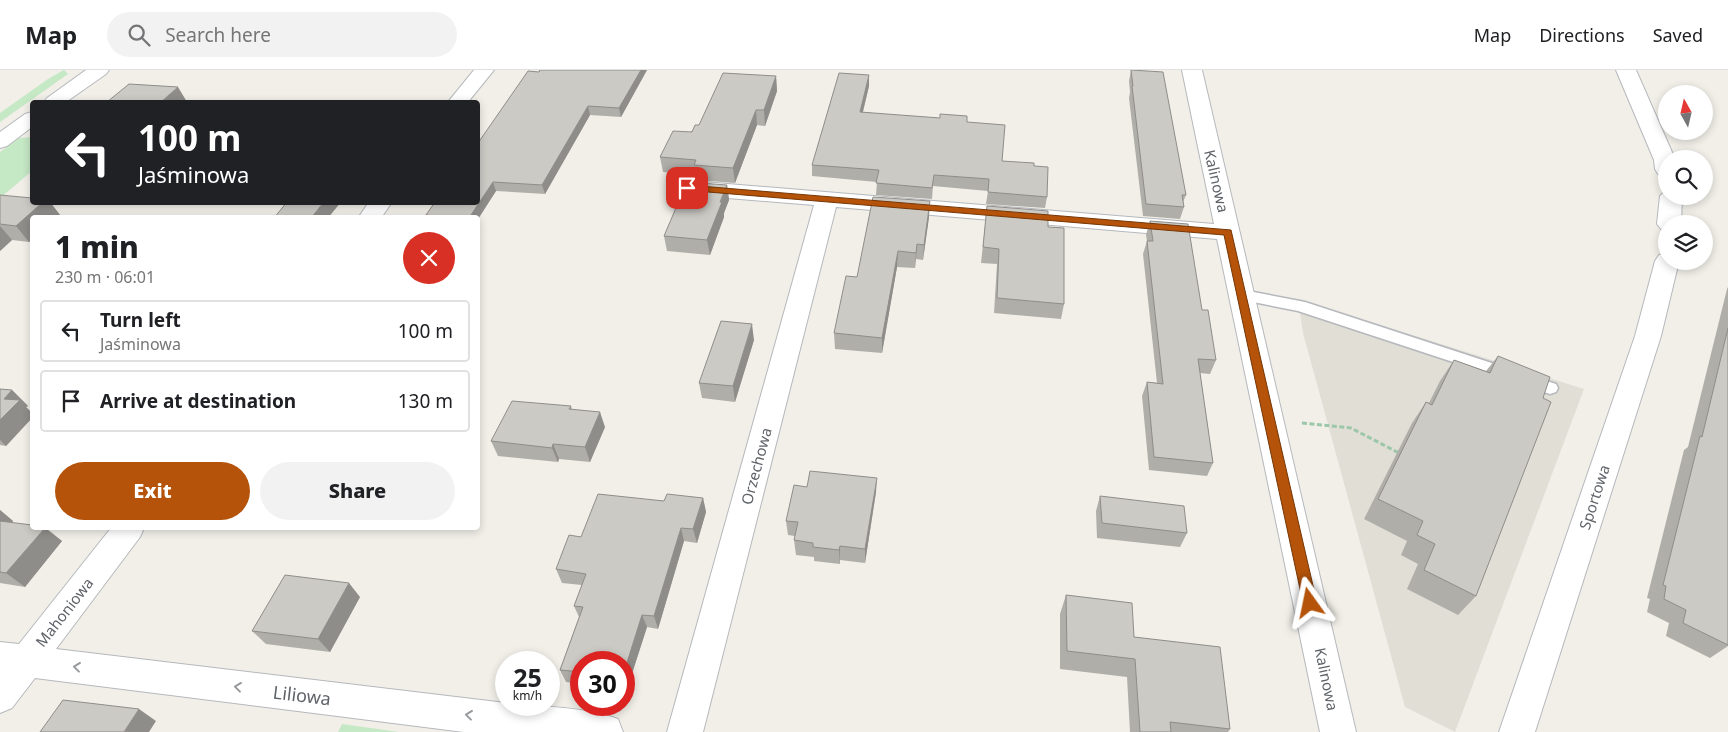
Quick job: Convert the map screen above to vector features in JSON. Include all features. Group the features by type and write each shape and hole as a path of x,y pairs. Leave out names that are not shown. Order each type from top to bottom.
{"street":[{"path":"57,100 99,70"},
{"path":"460,100 484,70"},
{"name":"Kalinowa","path":"1192,70 1338,732"},
{"path":"1626,70 1642,103 1659,150"},
{"path":"0,142 30,120"},
{"path":"687,188 1228,232"},
{"name":"Orzechowa","path":"684,732 827,199"},
{"name":"Sportowa","path":"1516,732 1648,336 1665,270"},
{"name":"Mahoniowa","path":"0,696 13,660 127,530"},
{"name":"Liliowa","path":"13,660 604,732"}],"lane":[{"path":"1243,295 1300,306 1550,388"}],"path":[{"path":"1296,422 1351,428 1404,455"}],"shaded area":[{"path":"1298,299 1584,389 1455,732 1405,707 1303,333"}],"green space":[{"path":"64,70 68,74 0,122 0,113"},
{"path":"30,137 30,173 0,198 0,152 19,138"},
{"path":"342,724 399,732 338,732"}],"building":[{"path":"540,70 641,70 619,108 588,106 542,185 493,182 480,202 480,140 528,71 539,72"},
{"path":"1131,70 1163,72 1186,195 1182,195 1184,207 1146,204"},
{"path":"723,73 776,76 764,110 756,110 733,168 694,165 696,160 660,157 673,131 692,132 695,125 699,125"},
{"path":"839,73 869,75 860,112 940,118 940,114 967,116 967,122 1005,125 1002,161 1034,163 1034,166 1048,167 1047,197 988,192 989,179 934,175 932,188 876,183 879,170 812,165"},
{"path":"129,84 178,87 163,100 109,100"},
{"path":"687,182 727,185 707,240 664,236"},
{"path":"0,195 30,198 30,205 40,205 16,226 0,224"},
{"path":"873,197 930,201 924,245 917,244 916,253 898,251 882,338 834,333 846,276 857,277"},
{"path":"285,205 322,205 313,215 276,215"},
{"path":"433,205 478,205 471,215 426,215"},
{"path":"987,206 1048,211 1048,227 1064,228 1064,304 997,298 999,249 983,247"},
{"path":"1150,221 1188,224 1202,310 1208,310 1216,360 1198,359 1213,463 1154,457 1147,382 1163,384 1147,241 1153,241"},
{"path":"721,321 752,324 733,386 699,383"},
{"path":"1728,328 1728,645 1683,623 1686,610 1664,599 1666,586 1663,585 1700,436 1702,437"},
{"path":"1498,356 1550,377 1543,398 1551,402 1476,596 1424,570 1435,544 1417,535 1423,521 1378,499 1426,402 1432,405 1454,360 1490,373"},
{"path":"0,389 12,390 4,399 20,400 0,420"},
{"path":"512,401 571,406 569,409 600,412 585,447 553,444 552,448 491,441"},
{"path":"810,471 877,478 865,549 840,546 839,550 813,547 813,543 794,540 798,522 786,521 794,485 807,487"},
{"path":"598,494 664,501 667,494 703,498 693,529 681,528 654,616 642,615 631,651 570,651 570,671 560,670 583,607 574,606 586,574 556,569 569,535 581,537"},
{"path":"1100,496 1184,506 1187,533 1102,523"},
{"path":"0,521 30,525 30,530 43,530 6,573 0,572"},
{"path":"285,575 349,583 318,639 252,631"},
{"path":"1066,595 1132,603 1134,637 1220,647 1230,729 1170,722 1171,732 1140,732 1135,659 1067,651"},
{"path":"63,700 139,709 124,732 40,732"}],"route":[{"path":"687,188 1228,232 1310,603"}]}
